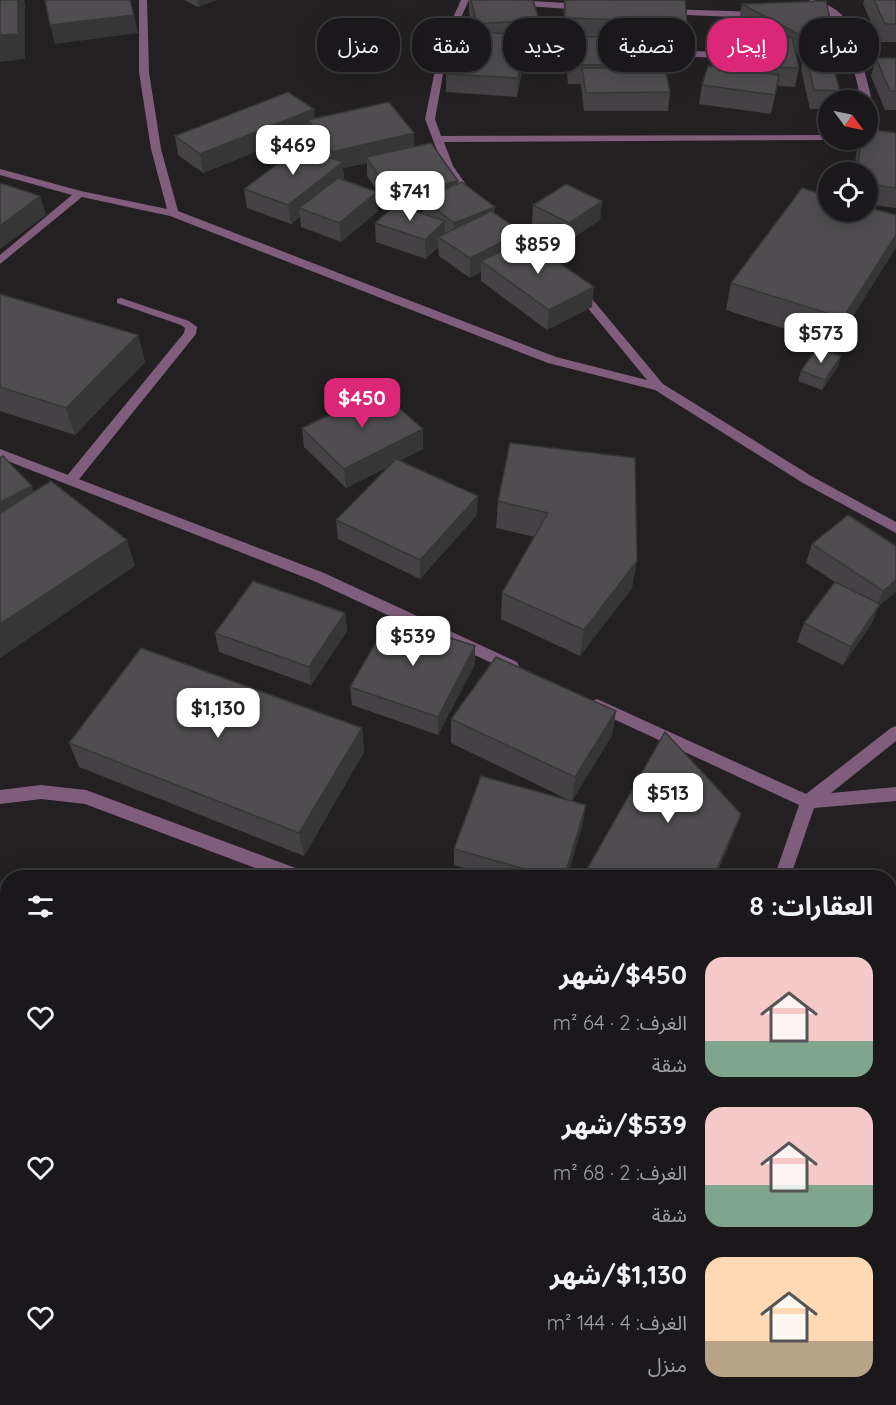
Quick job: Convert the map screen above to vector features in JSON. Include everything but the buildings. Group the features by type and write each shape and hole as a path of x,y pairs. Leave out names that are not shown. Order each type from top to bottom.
{"street":[{"path":"143,0 144,72 156,149 173,213"},
{"path":"478,1 465,0 430,120 448,166 478,208"},
{"path":"813,0 840,18"},
{"path":"502,2 598,8"},
{"path":"657,11 772,16"},
{"path":"795,16 840,18"},
{"path":"502,48 594,51"},
{"path":"859,72 864,90"},
{"path":"438,139 818,138"},
{"path":"0,172 80,194 173,213 552,360 659,387 808,480 896,528"},
{"path":"0,261 80,194"},
{"path":"573,285 659,387"},
{"path":"71,480 190,334 191,327 185,323 121,301"},
{"path":"0,453 319,577 526,672"},
{"path":"580,697 808,802 896,794"},
{"path":"785,870 808,802 896,732"},
{"path":"0,797 41,792 86,797 282,870"}]}
